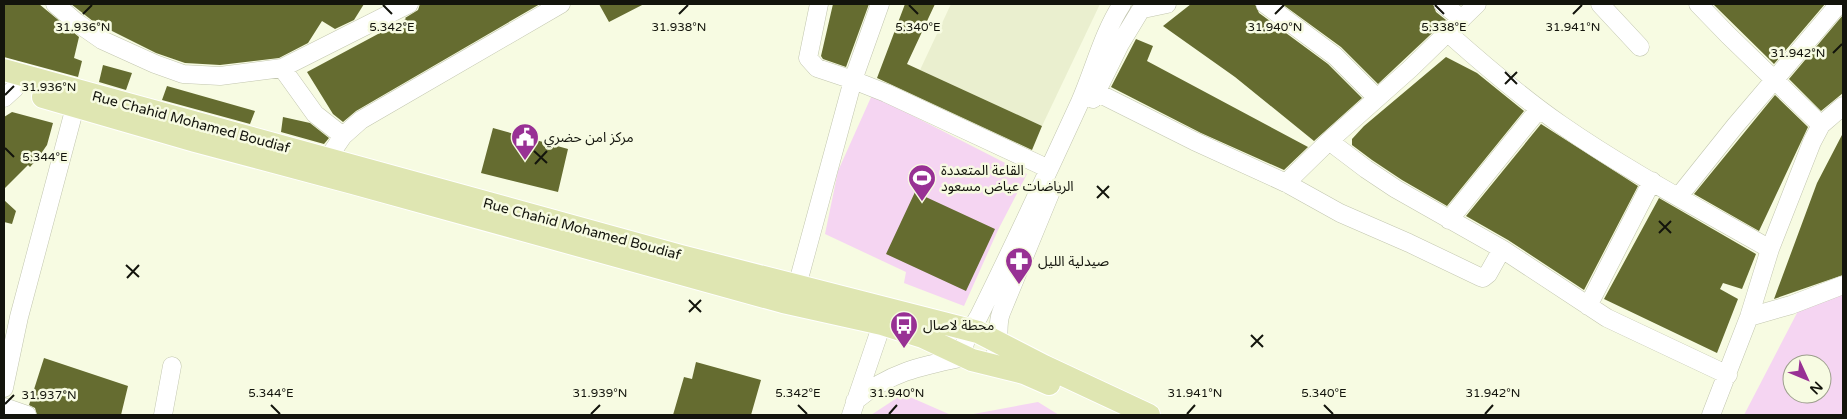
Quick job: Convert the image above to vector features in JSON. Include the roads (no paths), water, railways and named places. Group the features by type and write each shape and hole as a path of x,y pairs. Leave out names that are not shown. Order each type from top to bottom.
{"main road":[{"name":"Rue Chahid Mohamed Boudiaf","path":"7,85 195,142 352,183 790,304 882,324 928,339 964,357 1034,376 1118,415"},
{"name":"Rue Chahid Mohamed Boudiaf","path":"7,85 328,158 797,286 970,330 998,341 1044,366 1148,415"}],"street":[{"path":"55,4 76,22 102,40 155,64 183,74 220,76 282,68 410,4"},
{"path":"328,158 342,136 361,120 561,4"},
{"path":"819,4 808,58 817,68 895,97 1049,169"},
{"path":"797,286 853,80 880,4"},
{"path":"853,408 880,383 908,370 964,357 965,341 979,316 1049,169 1086,88 1112,22 1122,4"},
{"path":"986,364 996,351 1000,313 1059,173 1120,44 1142,7 1167,4"},
{"path":"1265,4 1335,56 1377,98"},
{"path":"1443,4 1462,19"},
{"path":"1286,183 1478,4"},
{"path":"1600,4 1640,47"},
{"path":"1698,4 1822,125"},
{"path":"1679,196 1735,126 1839,4"},
{"path":"1448,33 1475,57 1562,126 1652,181 1770,249"},
{"path":"282,68 315,114 342,136"},
{"path":"1096,92 1194,141 1286,183 1340,213 1480,277 1483,278 1488,274 1502,249"},
{"path":"1711,415 1728,375 1749,317 1770,249 1805,157 1822,125 1843,106"},
{"path":"4,388 11,313 75,107"},
{"path":"1449,220 1539,109"},
{"path":"1329,141 1396,189 1502,249 1607,318 1728,375"},
{"path":"1588,306 1652,181"},
{"path":"1749,317 1791,305 1843,285"},
{"path":"853,408 882,324"},
{"path":"163,415 172,366"},
{"path":"4,406 27,415"}],"place":[{"name":"مركز امن حضري","path":"525,161"},
{"name":"القاعة المتعددة الرياضات عياض مسعود","path":"922,202"},
{"name":"صيدلية الليل","path":"1019,285"},
{"name":"محطة لاصال","path":"904,349"}]}
